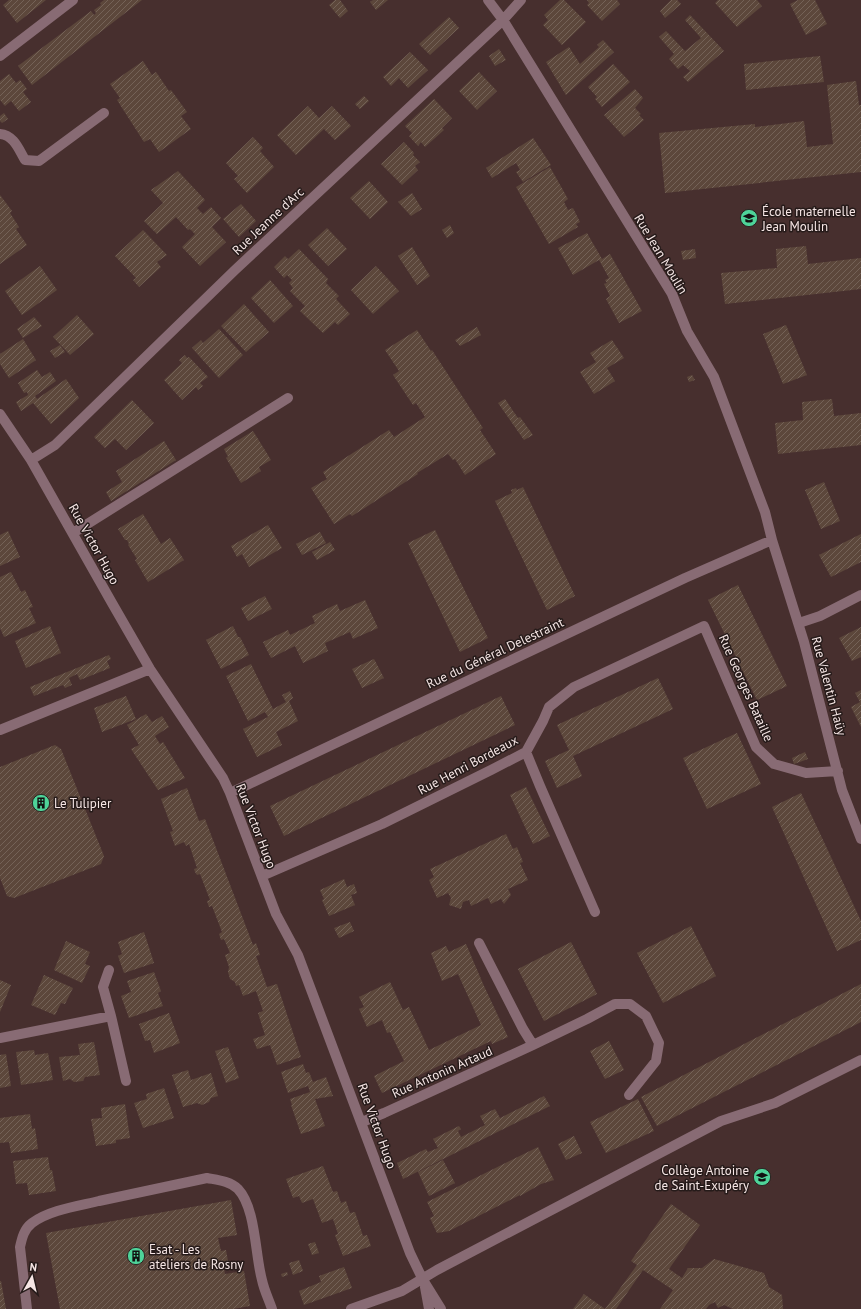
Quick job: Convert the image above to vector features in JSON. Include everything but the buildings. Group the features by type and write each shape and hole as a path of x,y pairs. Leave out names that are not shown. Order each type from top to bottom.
{"street":[{"path":"0,56 73,0"},
{"name":"Rue Jean Moulin","path":"488,0 503,20 672,294 687,331 714,377 765,512 772,540"},
{"name":"Rue Jeanne d'Arc","path":"32,460 55,445 235,270 503,20 521,0"},
{"path":"0,134 13,140 26,160 39,161 104,113"},
{"path":"73,533 288,398"},
{"name":"Rue Victor Hugo","path":"0,414 32,460 150,668 223,778 276,914 298,955 410,1253 423,1280 442,1309"},
{"name":"Rue Valentin Haüy","path":"772,540 799,623 842,790 861,839"},
{"name":"Rue du Général Delestraint","path":"230,793 252,784 671,584 772,540"},
{"path":"799,623 820,616 861,595"},
{"name":"Rue Georges Bataille","path":"704,626 756,747 774,764 806,773 838,771"},
{"name":"Rue Henri Bordeaux","path":"262,876 382,824 526,752 549,707 574,687 704,626"},
{"path":"0,730 150,668"},
{"path":"526,752 595,912"},
{"path":"479,943 523,1029 533,1045"},
{"path":"110,970 103,987 126,1081"},
{"name":"Rue Antonin Artaud","path":"362,1122 533,1045 614,1004 630,1004 646,1016 659,1043 656,1061 629,1094"},
{"path":"0,1038 110,1016"},
{"path":"351,1309 402,1291 423,1280 437,1270 721,1120 775,1103 861,1060"},
{"path":"27,1309 20,1247 22,1238 32,1223 43,1217 70,1208 207,1178 228,1183 237,1188 243,1197 249,1211 262,1280 272,1309"},
{"name":"Rue Victor Hugo","path":"423,1280 429,1309"}],"place":[{"name":"École maternelle Jean Moulin","path":"749,218"},
{"name":"Le Tulipier","path":"41,803"},
{"name":"Collège Antoine de Saint-Exupéry","path":"762,1177"},
{"name":"Esat - Les ateliers de Rosny","path":"136,1256"}]}
